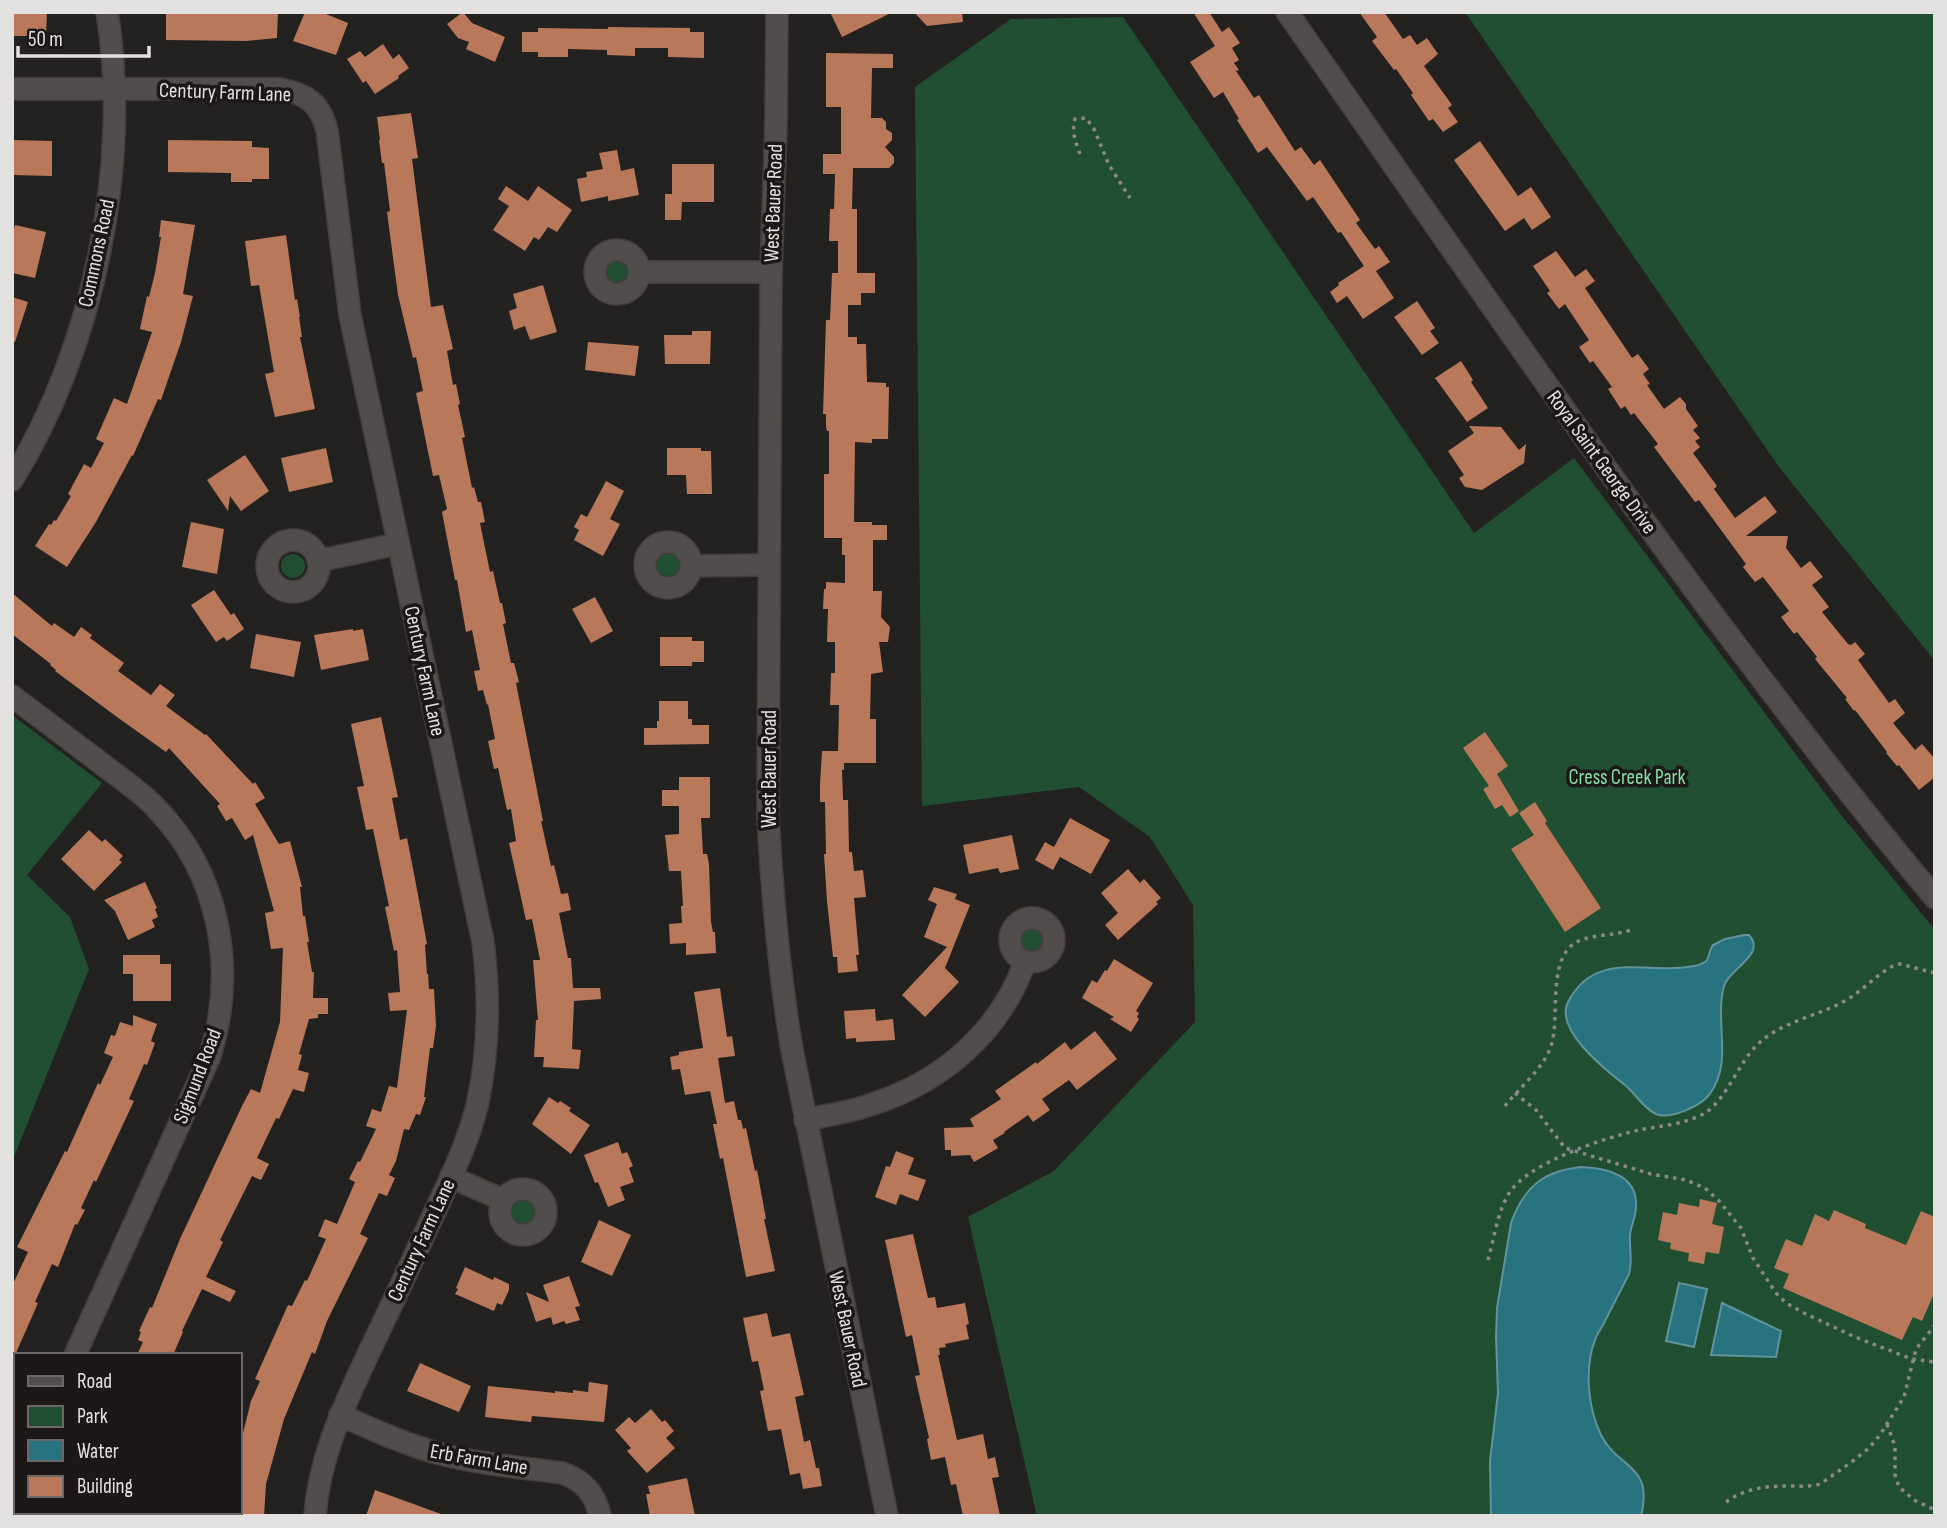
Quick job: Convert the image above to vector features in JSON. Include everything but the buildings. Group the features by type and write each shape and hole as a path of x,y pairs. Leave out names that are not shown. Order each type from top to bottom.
{"street":[{"name":"Commons Road","path":"12,480 63,377 79,331 102,237 114,136 115,90 107,12"},
{"name":"West Bauer Road","path":"777,12 771,272 768,815 771,884 781,983 805,1120 887,1516"},
{"name":"Royal Saint George Drive","path":"1287,12 1642,519 1784,709 1935,898"},
{"name":"Century Farm Lane","path":"12,89 280,89 303,95 317,108 323,117 329,143 350,315 483,942 488,998 484,1067 468,1135 340,1415 324,1461 315,1516"},
{"path":"640,272 771,272"},
{"path":"318,561 397,544"},
{"path":"692,566 769,565"},
{"name":"Sigmund Road","path":"12,696 140,793 169,823 202,876 216,916 223,957 220,1015 209,1056 76,1353"},
{"path":"805,1120 872,1105 906,1091 943,1070 973,1045 996,1018 1012,993 1025,962"},
{"path":"451,1177 503,1200"},
{"name":"Erb Farm Lane","path":"340,1415 436,1453 572,1476 592,1493 600,1516"}],"path":[{"path":"1080,154 1074,137 1074,123 1083,117 1094,129 1110,165 1130,198"},
{"path":"1505,1106 1539,1067 1550,1047 1557,979 1565,954 1571,945 1633,929"},
{"path":"1488,1260 1501,1208 1509,1193 1525,1176 1573,1152 1623,1134 1704,1114 1718,1101 1756,1046 1769,1035 1842,1003 1893,966 1900,964 1935,973"},
{"path":"1515,1093 1536,1110 1559,1143 1573,1152 1596,1156 1651,1174 1696,1183 1719,1201 1741,1228 1753,1258 1776,1293 1786,1303 1825,1324 1912,1359 1935,1362"},
{"path":"1726,1502 1751,1490 1820,1484 1869,1448 1903,1397 1916,1349 1935,1325"},
{"path":"1887,1424 1895,1447 1895,1475 1899,1488 1914,1500 1935,1510"}],"green space":[{"path":"1465,12 1935,12 1935,661 1779,467"},
{"name":"Cress Creek Park","path":"1123,17 1474,533 1574,458 1842,816 1935,930 1935,1516 1037,1516 968,1217 1054,1171 1195,1022 1193,905 1150,837 1079,787 922,806 915,87 1011,19"},
{"path":"618,260 627,264 631,273 627,282 618,286 609,282 605,273 609,264"},
{"path":"668,552 677,555 680,564 677,573 668,576 659,573 656,564 659,555"},
{"path":"293,554 302,557 305,566 302,575 293,578 284,575 281,566 284,557"},
{"path":"12,715 102,783 27,875 70,917 89,969 12,1162"},
{"path":"1027,928 1037,928 1044,935 1044,945 1037,952 1027,952 1020,945 1020,935"},
{"path":"523,1199 532,1202 535,1211 532,1220 523,1223 514,1220 511,1211 514,1202"}],"water":[{"path":"1749,935 1753,949 1724,986 1721,1014 1722,1056 1716,1083 1705,1099 1692,1107 1677,1114 1656,1114 1595,1060 1575,1037 1568,1025 1568,1002 1580,985 1609,969 1680,968 1698,965 1707,960 1713,945"},
{"path":"1581,1167 1601,1169 1619,1175 1632,1187 1635,1196 1636,1211 1630,1235 1629,1274 1596,1337 1589,1363 1589,1388 1593,1413 1601,1435 1616,1455 1639,1476 1644,1499 1641,1516 1491,1516 1490,1461 1498,1393 1497,1308 1511,1223 1522,1200 1537,1183 1556,1172"},
{"path":"1679,1283 1707,1289 1694,1347 1666,1341"},
{"path":"1722,1303 1781,1331 1776,1357 1711,1355"}]}
